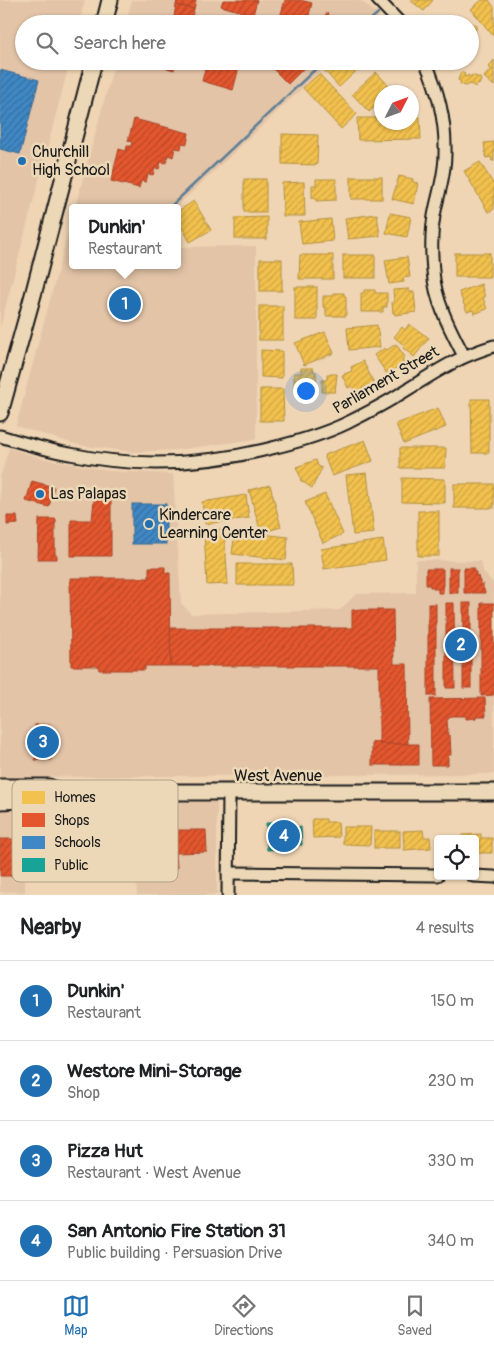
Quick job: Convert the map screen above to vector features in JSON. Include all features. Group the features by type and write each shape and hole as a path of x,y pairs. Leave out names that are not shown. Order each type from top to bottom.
{"main road":[{"path":"106,15 110,0"},
{"path":"0,413 92,70"},
{"name":"West Avenue","path":"178,793 494,792"}],"street":[{"path":"378,0 392,15"},
{"path":"428,70 437,92 445,134 444,168 432,236 433,271 442,309 464,356"},
{"name":"Parliament Street","path":"0,436 70,455 125,462 160,464 195,462 250,454 293,443 341,426 375,409 435,371 464,356 494,346"},
{"path":"228,895 229,793"},
{"path":"228,873 434,875"},
{"path":"479,876 494,877"}],"shaded area":[{"name":"Churchill High School","path":"0,0 85,0 81,15 15,15 15,70 68,70 0,328"},
{"path":"132,0 360,0 379,15 128,15"},
{"path":"113,70 321,70 179,204 76,204"},
{"path":"69,229 69,269 181,269 181,247 256,246 256,439 177,450 132,452 78,445 16,426"},
{"path":"9,448 41,458 111,471 173,474 181,603 191,614 340,610 356,594 416,593 416,560 480,561 484,573 494,584 494,774 0,777 0,478"},
{"path":"217,801 217,895 137,895 136,882 178,882 178,802"},
{"path":"0,807 12,807 12,882 25,882 25,892 0,892"}],"building: Homes":[{"path":"410,0 433,0 424,11"},
{"path":"482,0 489,0 494,7 494,37 479,19 479,15 476,15 471,9"},
{"path":"494,60 494,86 484,77 491,69 489,67"},
{"path":"324,70 357,70 339,87"},
{"path":"376,72 388,85 374,85 374,107 369,112 352,94"},
{"path":"461,72 467,77 472,75 480,78 479,85 476,87 470,84 466,86 460,84 461,82 458,80"},
{"path":"319,74 357,114 341,129 303,88"},
{"path":"420,117 421,139 358,140 357,118 374,118 374,130 419,130"},
{"path":"282,134 318,135 317,165 282,164"},
{"path":"494,142 494,161 492,161 491,157 486,158 484,143"},
{"path":"480,162 494,185 494,209 488,212 464,171"},
{"path":"399,176 413,179 413,182 418,183 414,204 392,199"},
{"path":"351,177 382,177 382,199 351,199"},
{"path":"244,179 266,179 266,212 244,212"},
{"path":"316,179 336,179 336,200 316,201 316,198 312,198 312,185 316,185"},
{"path":"304,182 305,216 283,216 282,183"},
{"path":"194,201 211,230 190,242 181,226 181,209"},
{"path":"390,213 411,217 407,237 386,233"},
{"path":"377,214 380,236 348,239 345,218"},
{"path":"267,217 267,239 235,239 235,218"},
{"path":"331,219 333,241 302,244 299,222"},
{"path":"455,253 490,253 490,277 455,277"},
{"path":"300,255 333,255 333,279 299,279"},
{"path":"343,255 375,255 375,278 343,278"},
{"path":"407,257 410,277 403,278 404,282 389,284 385,260"},
{"path":"260,259 282,259 282,291 260,291"},
{"path":"481,284 487,309 474,314 473,310 467,312 459,292"},
{"path":"295,287 317,287 317,320 295,320"},
{"path":"409,289 409,292 414,292 416,312 395,315 392,302 394,301 393,290"},
{"path":"364,290 375,290 375,293 387,293 387,307 383,307 383,312 361,312 361,293 364,293"},
{"path":"333,293 344,293 344,296 346,296 346,316 326,316 326,308 323,307 323,296 333,296"},
{"path":"259,306 283,306 283,340 259,340"},
{"path":"409,324 429,338 414,357 394,337 402,327 405,330"},
{"path":"377,325 380,347 349,350 347,328"},
{"path":"325,332 334,353 304,365 295,343"},
{"path":"396,344 405,357 402,359 404,363 387,374 374,355"},
{"path":"261,350 282,351 282,378 261,377"},
{"path":"363,361 374,383 355,392 352,386 348,388 342,375 352,371 351,367"},
{"path":"301,368 313,368 314,372 316,372 317,392 294,392 294,373 301,373"},
{"path":"327,374 337,374 335,392 322,392 322,380 327,380"},
{"path":"260,389 283,389 284,421 260,421"},
{"path":"471,399 489,399 489,453 472,453"},
{"path":"438,408 446,427 404,444 396,424"},
{"path":"365,440 373,461 332,476 324,455"},
{"path":"400,448 446,448 445,468 400,468"},
{"path":"316,460 318,466 322,468 312,488 300,480 301,478 296,467"},
{"path":"367,473 374,533 353,535 346,475"},
{"path":"402,478 445,479 445,503 402,502"},
{"path":"454,484 494,484 494,508 454,508"},
{"path":"270,485 281,527 261,533 249,490"},
{"path":"325,494 343,534 323,543 305,502"},
{"path":"246,495 249,518 205,524 202,502"},
{"path":"418,511 439,511 439,556 418,556"},
{"path":"224,529 228,584 207,585 204,531"},
{"path":"235,531 288,537 286,560 232,554"},
{"path":"383,540 386,560 324,569 321,549"},
{"path":"237,564 292,564 293,585 237,585"},
{"path":"312,819 326,819 326,822 338,822 339,837 313,838"},
{"path":"343,827 371,827 370,845 343,844"},
{"path":"423,830 424,837 430,837 431,848 404,850 403,831"},
{"path":"374,831 400,831 400,848 374,848"},
{"path":"481,834 481,838 492,838 492,853 479,853 479,835 463,835"}],"building: Shops":[{"path":"177,0 196,0 194,9 176,5"},
{"path":"223,0 257,0 253,15 221,6"},
{"path":"285,0 300,0 312,3 309,15 281,15"},
{"path":"176,5 194,9 192,15 174,15"},
{"path":"205,70 238,70 233,90 202,81"},
{"path":"274,70 302,70 288,84"},
{"path":"134,119 189,133 187,144 182,143 181,149 175,148 173,157 168,155 166,163 161,162 159,169 155,168 153,175 148,174 146,182 141,181 139,188 111,181 119,149 126,151 127,146 131,146 132,142 128,141"},
{"name":"Las Palapas","path":"32,481 54,487 49,507 26,501"},
{"path":"94,500 111,500 111,556 71,556 71,520 92,520"},
{"path":"7,516 17,516 18,524 7,525"},
{"path":"39,519 56,519 55,555 57,555 57,559 38,559"},
{"path":"149,567 165,567 165,573 170,573 171,666 145,666 145,670 99,670 98,666 71,666 70,578 149,578"},
{"path":"449,568 458,568 458,593 449,593"},
{"path":"464,568 474,568 480,585 483,584 485,593 464,593"},
{"path":"426,569 443,569 443,593 438,593 438,589 426,585"},
{"path":"446,603 454,603 455,688 446,688"},
{"path":"463,603 471,603 471,688 463,688"},
{"path":"481,603 494,603 494,695 481,696"},
{"path":"428,604 436,604 436,696 428,696"},
{"path":"352,610 393,610 394,664 407,664 408,744 379,744 379,666 171,666 170,628 352,628"},
{"path":"485,698 486,716 466,719 466,716 451,716 447,719 451,755 448,755 448,765 431,765 430,699"},
{"path":"50,724 51,760 35,760 35,725"},
{"path":"372,742 379,742 379,744 419,744 419,765 372,765"},
{"path":"178,830 206,830 207,852 178,853"},
{"path":"0,839 12,839 12,876 0,876"}],"building: Schools":[{"path":"0,70 39,80 20,154 0,149"},
{"name":"Kindercare Learning Center","path":"132,504 166,504 166,544 132,544"}],"building: Public":[{"path":"266,823 283,823 283,828 301,827 302,845 284,845 284,849 267,850"}],"waterway":[{"path":"173,204 315,70"}],"place":[{"name":"Churchill High School","path":"22,161"},
{"name":"Dunkin'","path":"125,304"},
{"name":"Las Palapas","path":"40,494"},
{"name":"Kindercare Learning Center","path":"149,524"},
{"name":"Westore Mini-Storage","path":"461,645"},
{"name":"Pizza Hut","path":"43,742"},
{"name":"San Antonio Fire Station 31","path":"284,836"}]}
